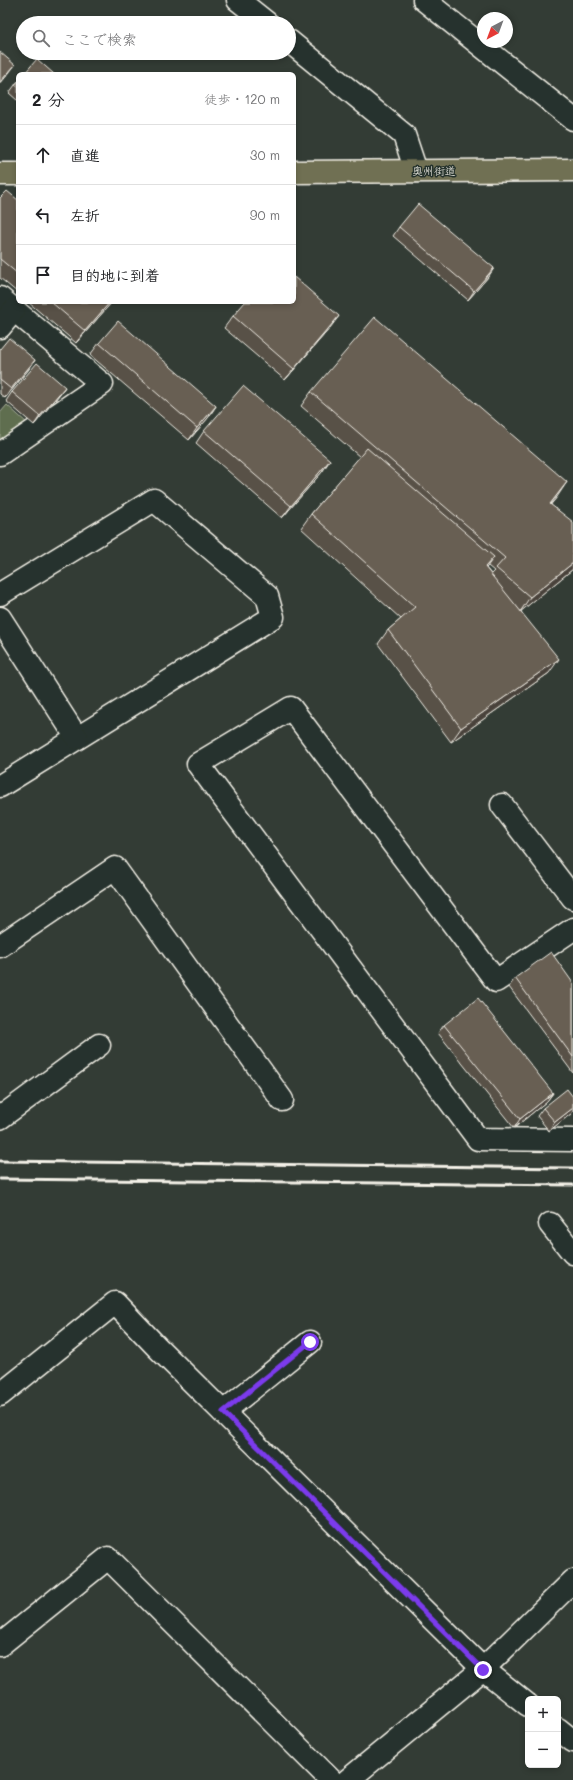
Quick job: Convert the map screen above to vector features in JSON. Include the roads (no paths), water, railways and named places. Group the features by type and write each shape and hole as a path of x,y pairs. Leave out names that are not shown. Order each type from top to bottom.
{"highway":[{"name":"奥州街道","path":"296,172 573,170"},
{"path":"0,174 16,174"}],"street":[{"path":"238,0 257,16"},
{"path":"424,0 573,119"},
{"path":"296,47 404,136 416,171"},
{"path":"0,327 7,304 102,384 0,454"},
{"path":"0,594 154,500 266,596 272,616 0,786"},
{"path":"0,618 77,738"},
{"path":"573,929 496,981 291,708 198,764 478,1139 573,1140"},
{"path":"502,805 573,898"},
{"path":"0,946 115,868 282,1100"},
{"path":"0,1118 99,1046"},
{"path":"550,1224 573,1252"},
{"path":"0,1395 115,1303 483,1670 525,1703"},
{"path":"223,1412 310,1342"},
{"path":"0,1644 108,1558 331,1780"},
{"path":"348,1780 483,1670 573,1581"},
{"path":"561,1731 573,1741"}],"railway":[{"path":"0,1161 573,1168"},
{"path":"0,1179 573,1185"}]}
